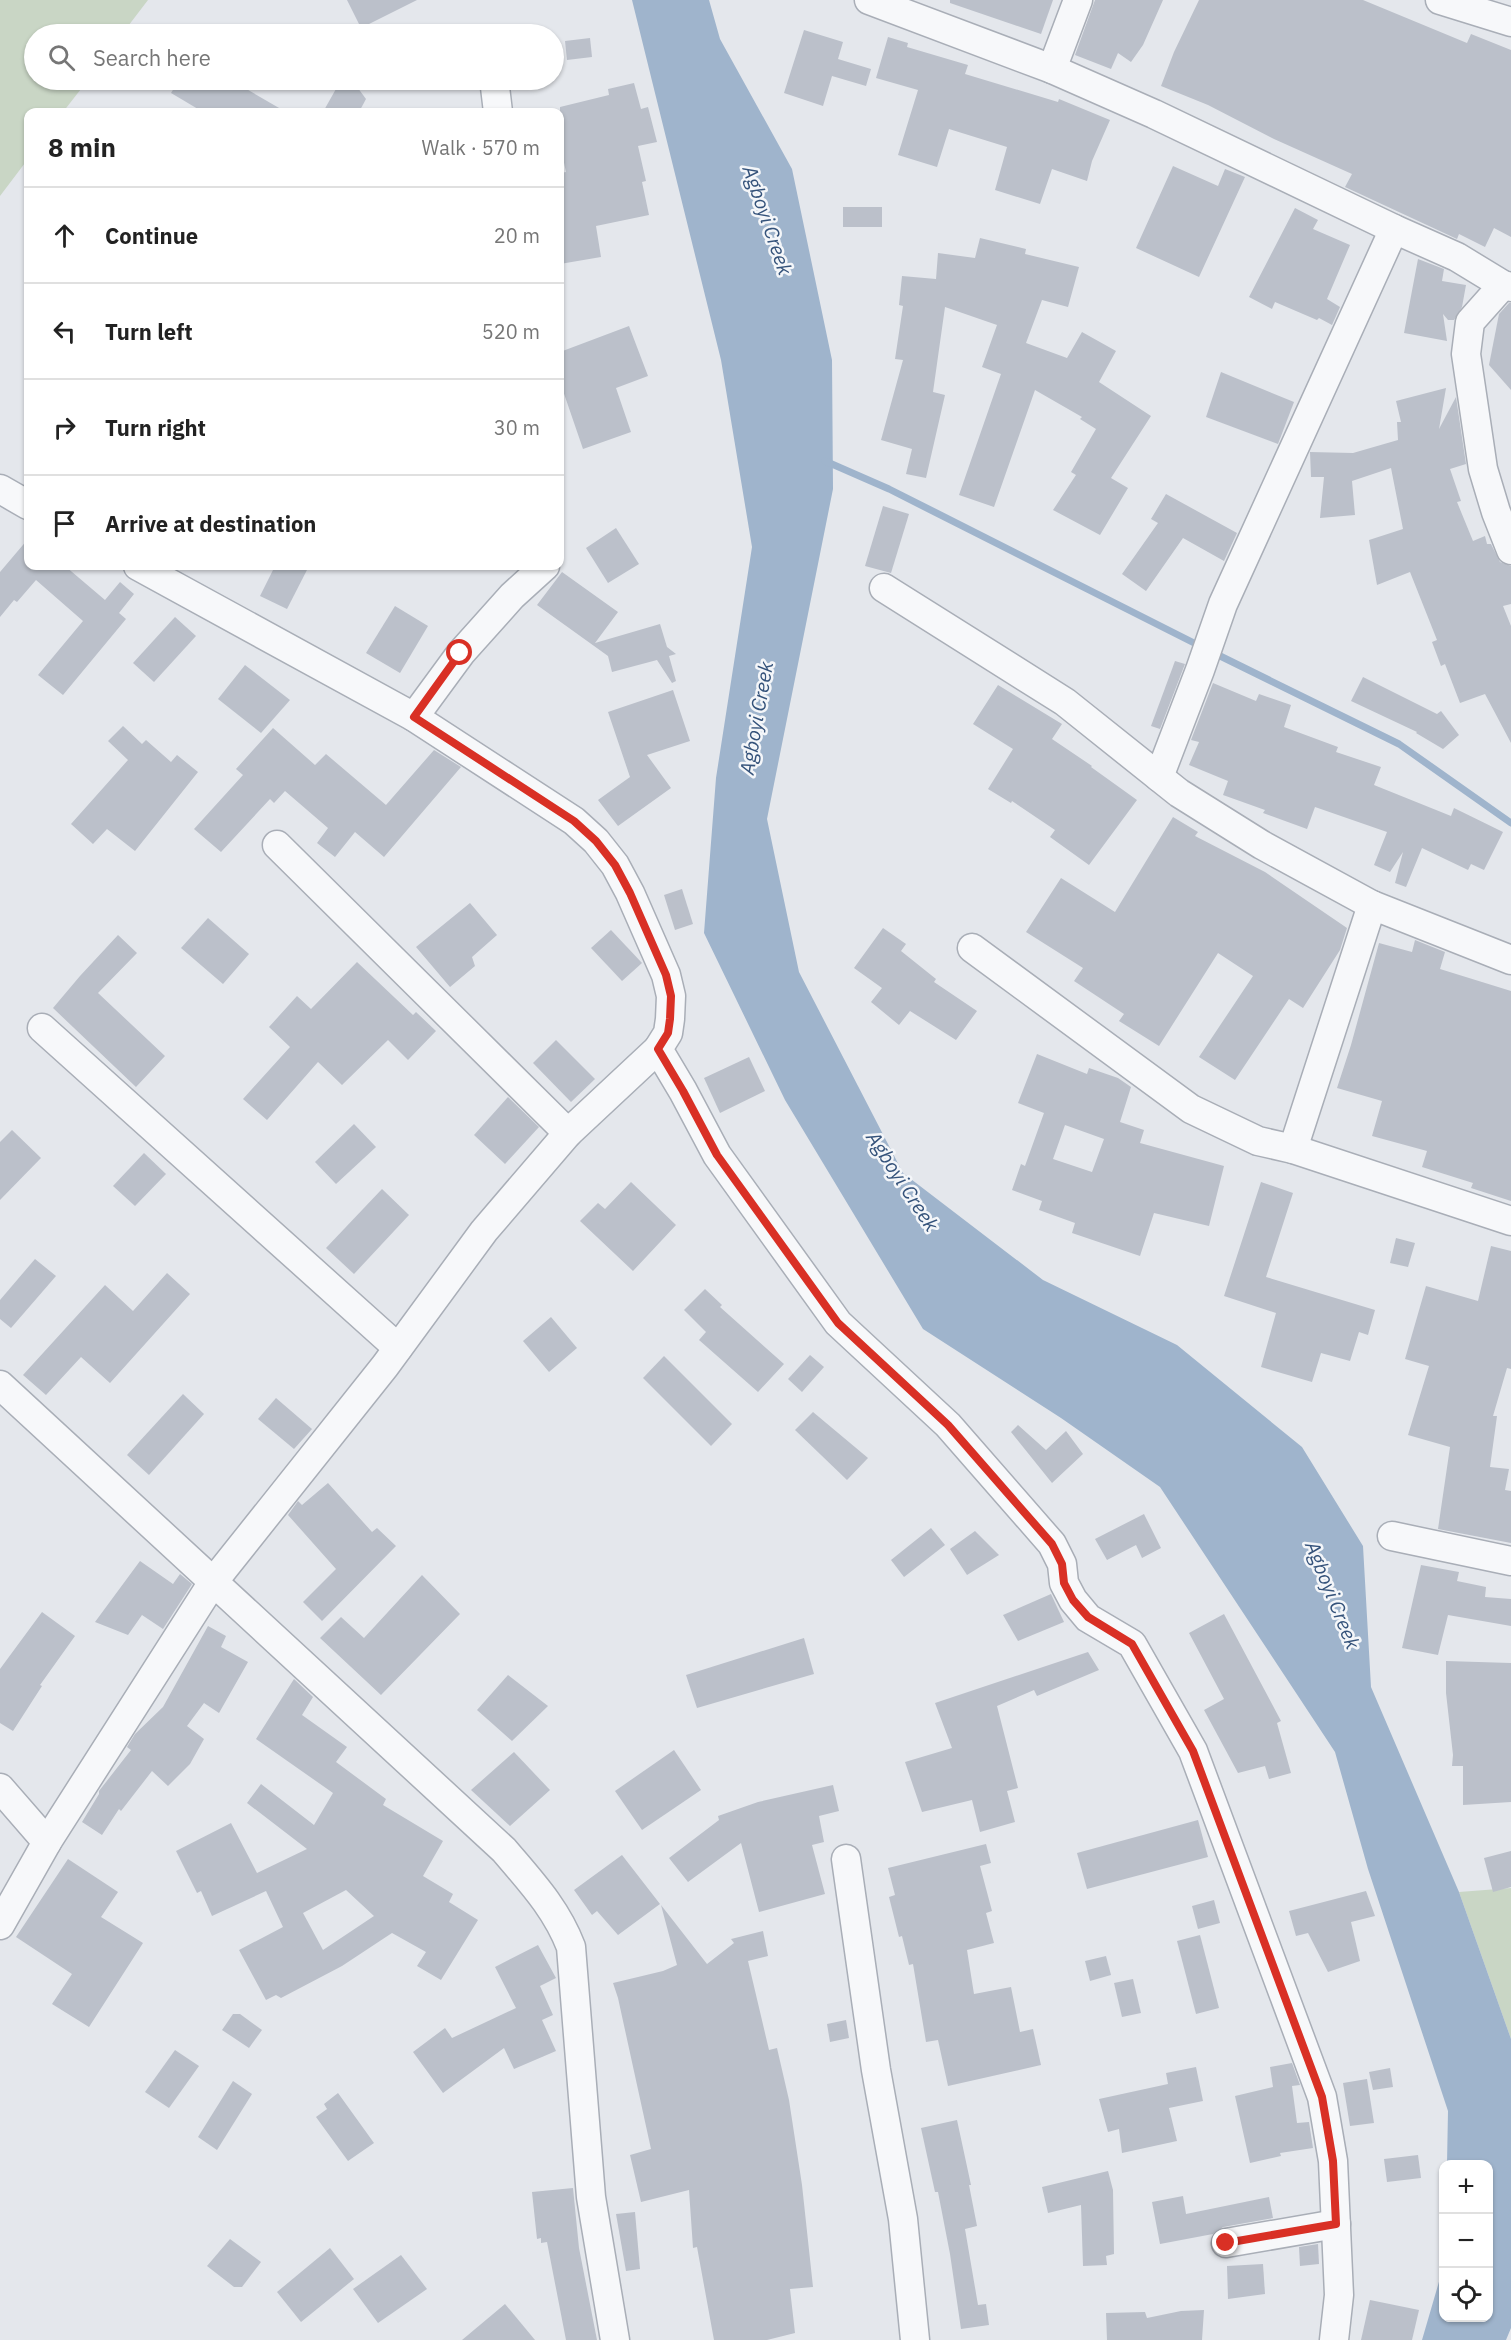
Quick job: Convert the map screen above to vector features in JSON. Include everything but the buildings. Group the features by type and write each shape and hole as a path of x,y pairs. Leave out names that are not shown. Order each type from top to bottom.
{"street":[{"path":"869,0 1052,69 1154,114 1394,230 1457,257 1507,286 1470,322 1466,354 1483,469 1511,550"},
{"path":"1052,69 1078,0"},
{"path":"1440,0 1511,22"},
{"path":"1159,777 1223,604 1394,230"},
{"path":"0,489 24,503"},
{"path":"0,1925 47,1842 213,1582 398,1348 484,1231 568,1133 658,1049 668,1033 671,996 630,893 615,865 596,841 574,821 414,717 145,570"},
{"path":"414,717 460,653 512,596 541,570"},
{"path":"884,588 1065,702 1179,793 1262,845 1372,905 1511,960"},
{"path":"277,845 568,1133"},
{"path":"1293,1149 1372,905"},
{"path":"972,948 1191,1109 1258,1141 1293,1149 1511,1221"},
{"path":"42,1028 398,1348"},
{"path":"658,1049 717,1155 838,1323 948,1425 1052,1544 1062,1564 1064,1583 1073,1600 1088,1617 1132,1644 1193,1751 1322,2097 1333,2161 1339,2295 1334,2340"},
{"path":"0,1385 504,1850 538,1889 562,1923 571,1947 591,2197 615,2340"},
{"path":"1392,1536 1511,1561"},
{"path":"0,1788 47,1842"},
{"path":"846,1859 876,2070 903,2219 915,2340"},
{"path":"1226,2243 1336,2224"}],"green space":[{"path":"0,0 148,0 130,24 24,24 24,90 80,90 66,108 24,108 24,164 0,196"},
{"path":"1511,1888 1511,2039 1459,1892"}],"water":[{"name":"Agboyi Creek","path":"632,0 709,0 720,39 792,169 832,360 833,489 767,819 799,972 903,1173 1043,1280 1177,1345 1302,1447 1363,1546 1371,1687 1459,1892 1511,2039 1511,2328 1506,2340 1422,2340 1439,2282 1439,2322 1493,2322 1493,2160 1447,2160 1448,2111 1368,1869 1335,1752 1160,1487 1061,1418 923,1329 785,1100 704,933 716,778 752,547 721,360"}],"waterway":[{"path":"825,461 889,489 1202,647"},
{"path":"1212,652 1399,744 1511,823"}],"route":[{"path":"460,653 414,717 574,821 596,841 615,865 630,893 666,975 671,996 668,1033 658,1049 717,1155 838,1323 948,1425 1052,1544 1062,1564 1064,1583 1073,1600 1088,1617 1109,1632 1132,1644 1193,1751 1322,2097 1333,2161 1336,2224 1226,2243"}]}
